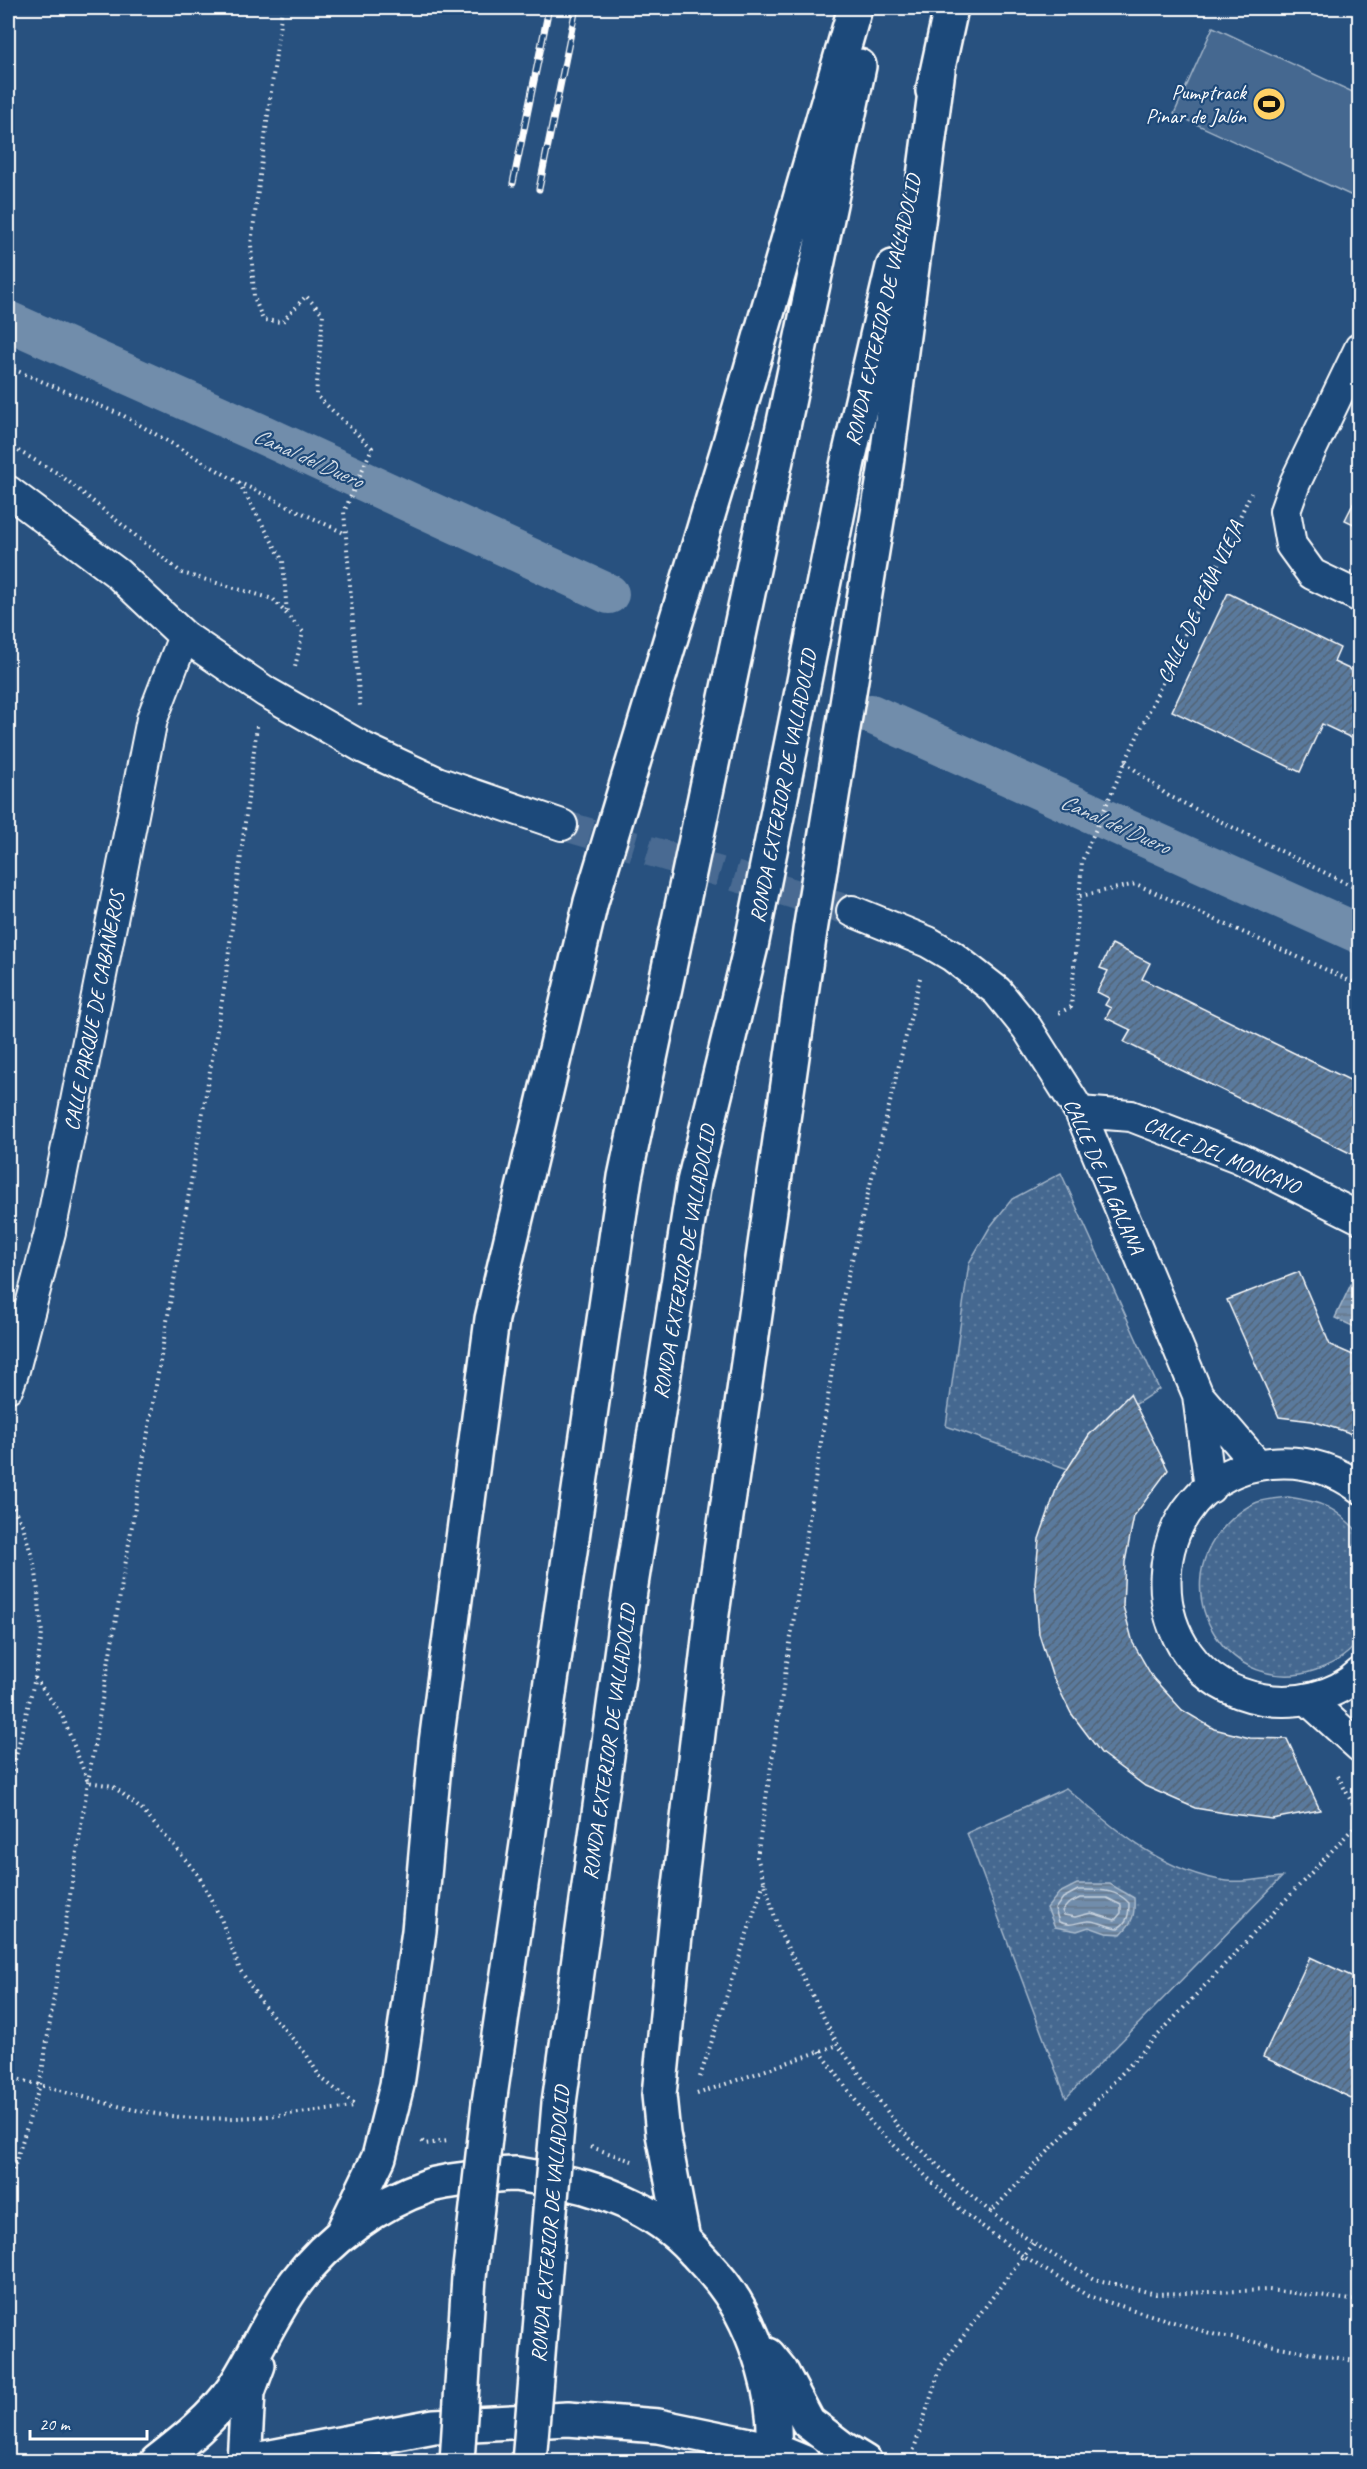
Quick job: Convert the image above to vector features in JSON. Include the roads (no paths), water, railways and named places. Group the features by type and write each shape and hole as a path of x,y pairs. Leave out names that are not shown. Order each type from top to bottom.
{"highway":[{"path":"342,2234 379,2157 397,2085 419,1931 436,1743 492,1319 591,902 728,449 855,8"},
{"path":"457,2462 469,2277 489,2103 625,1178 872,8"},
{"name":"RONDA EXTERIOR DE VALLADOLID","path":"529,2462 559,2103 628,1604 694,1182 751,946 848,461 951,8"},
{"path":"683,2239 663,2134 659,2095 679,1895 712,1614 810,931 886,465 938,70"},
{"path":"157,2462 194,2433 225,2399 296,2282 318,2256 342,2234 395,2201 430,2186 514,2174 575,2183 632,2204 683,2239 724,2284 754,2338 781,2371 808,2422 865,2462"},
{"path":"278,2310 248,2392 244,2462 434,2426 568,2419 658,2426 783,2458 770,2393 754,2338"}],"street":[{"path":"1359,348 1295,483 1285,511 1291,545 1312,574 1359,597"},
{"path":"8,491 117,573 183,636 266,692 364,748 437,782 562,825"},
{"name":"CALLE PARQUE DE CABAÑEROS","path":"10,1375 50,1232 152,719 183,636"},
{"name":"CALLE DE LA GALANA","path":"852,911 928,942 952,956 997,992 1028,1028 1080,1112 1198,1395 1210,1488"},
{"name":"CALLE DEL MONCAYO","path":"1080,1112 1131,1116 1240,1158 1359,1218"},
{"name":"CALLE DE LA GALANA","path":"1198,1395 1257,1464"},
{"path":"1358,1683 1307,1699 1274,1701 1251,1697 1230,1689 1200,1668 1186,1650 1175,1630 1164,1592 1168,1551 1179,1524 1195,1501 1232,1473 1257,1464 1288,1461 1328,1470 1359,1488"},
{"path":"1307,1699 1352,1758"}],"water":[{"path":"1354,1278 1359,1281 1359,1329 1335,1318"},
{"path":"1077,1884 1110,1884 1134,1898 1132,1918 1121,1934 1106,1933 1089,1927 1077,1931 1055,1927 1047,1908 1059,1893"}],"waterway":[{"name":"Canal del Duero","path":"8,321 257,432 609,594"},
{"name":"Canal del Duero","path":"871,714 1360,934"}],"tunnel":[{"path":"562,825 852,911"}],"railway":[{"path":"513,183 549,8"},
{"path":"539,189 576,8"}],"place":[{"name":"Pumptrack Pinar de Jalón","path":"1269,104"}]}
